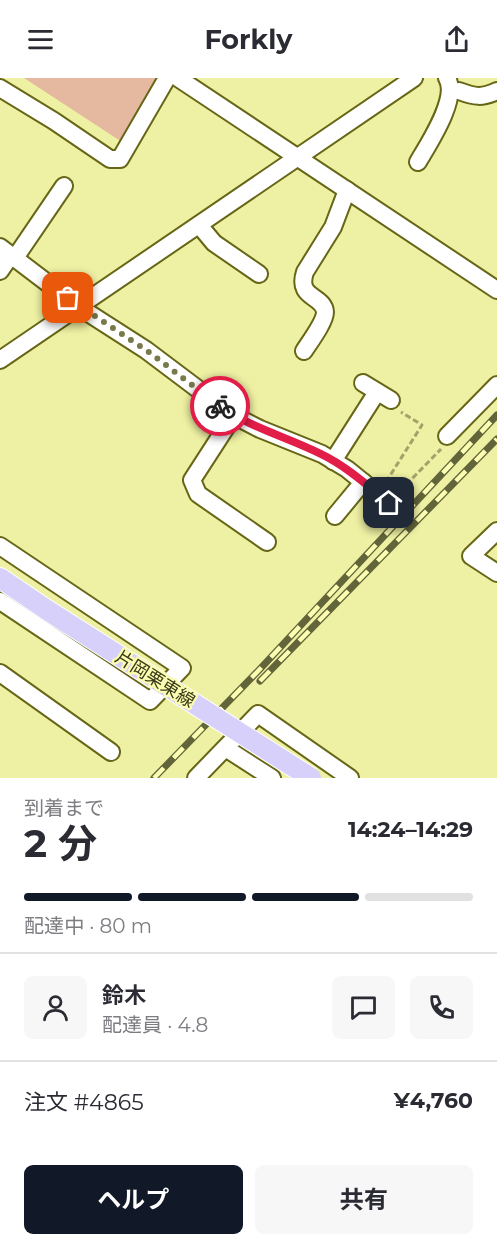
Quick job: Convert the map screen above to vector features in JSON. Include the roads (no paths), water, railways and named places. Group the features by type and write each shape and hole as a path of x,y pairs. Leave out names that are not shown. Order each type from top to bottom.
{"main road":[{"name":"片岡栗東線","path":"0,578 311,778"}],"street":[{"path":"0,88 110,159 120,159 167,78"},
{"path":"178,78 497,290"},
{"path":"0,360 414,78"},
{"path":"418,162 438,127 448,101 451,90 447,78"},
{"path":"459,91 481,97 497,91"},
{"path":"0,271 8,253 64,186"},
{"path":"304,351 324,319 325,312 324,307 306,292 302,279 304,272 333,227 347,190"},
{"path":"199,225 214,243 259,274"},
{"path":"8,253 79,307 146,350 234,415 260,429 322,454 383,498"},
{"path":"447,436 497,385"},
{"path":"333,461 377,391"},
{"path":"234,415 192,480 198,495 267,542"},
{"path":"335,516 363,482"},
{"path":"497,531 471,556 497,573"},
{"path":"0,546 183,668 150,701 0,601"},
{"path":"72,649 98,611"},
{"path":"0,673 111,752"},
{"path":"196,778 227,749 258,714 350,778"},
{"path":"227,749 272,778"}],"railway":[{"path":"154,778 260,669 497,415"},
{"path":"260,681 497,439"}]}
